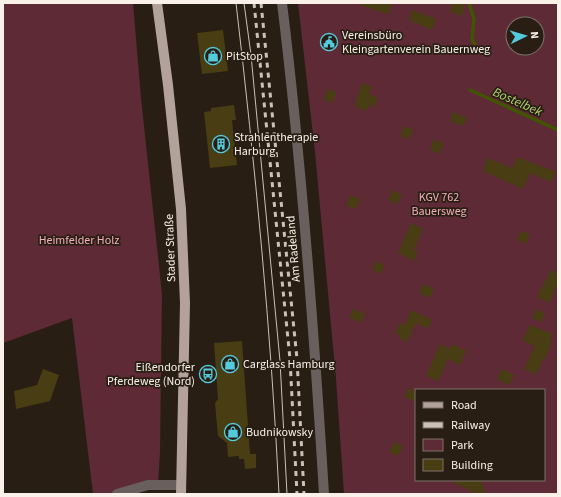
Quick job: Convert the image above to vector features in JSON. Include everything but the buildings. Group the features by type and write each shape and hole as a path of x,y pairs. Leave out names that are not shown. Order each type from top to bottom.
{"main road":[{"name":"Stader Straße","path":"157,3 168,85 181,208 185,302 181,489"}],"street":[{"name":"Am Radeland","path":"282,3 300,170 318,386 324,494"},
{"path":"117,494 148,485 181,489"}],"green space":[{"name":"Heimfelder Holz","path":"3,3 133,3 141,98 162,294 160,452 158,485 118,494 93,494 72,318 3,343"},
{"name":"KGV 762 Bauersweg","path":"298,3 558,3 558,494 344,494 336,379 315,152"}],"waterway":[{"name":"Bostelbek","path":"469,3 474,19 472,40 475,44"},
{"name":"Bostelbek","path":"470,90 558,130"}],"tram line":[{"path":"236,3 262,248 272,371 279,494"},
{"path":"244,3 251,55 280,361 287,494"}],"railway":[{"path":"254,3 290,359 297,494"},
{"path":"261,3 297,359 304,494"}],"place":[{"name":"Vereinsbüro Kleingartenverein Bauernweg","path":"329,42"},
{"name":"PitStop","path":"213,56"},
{"name":"Strahlentherapie Harburg","path":"221,144"},
{"name":"Carglass Hamburg","path":"230,364"},
{"name":"Eißendorfer Pferdeweg (Nord)","path":"208,374"},
{"name":"Budnikowsky","path":"233,432"}]}
